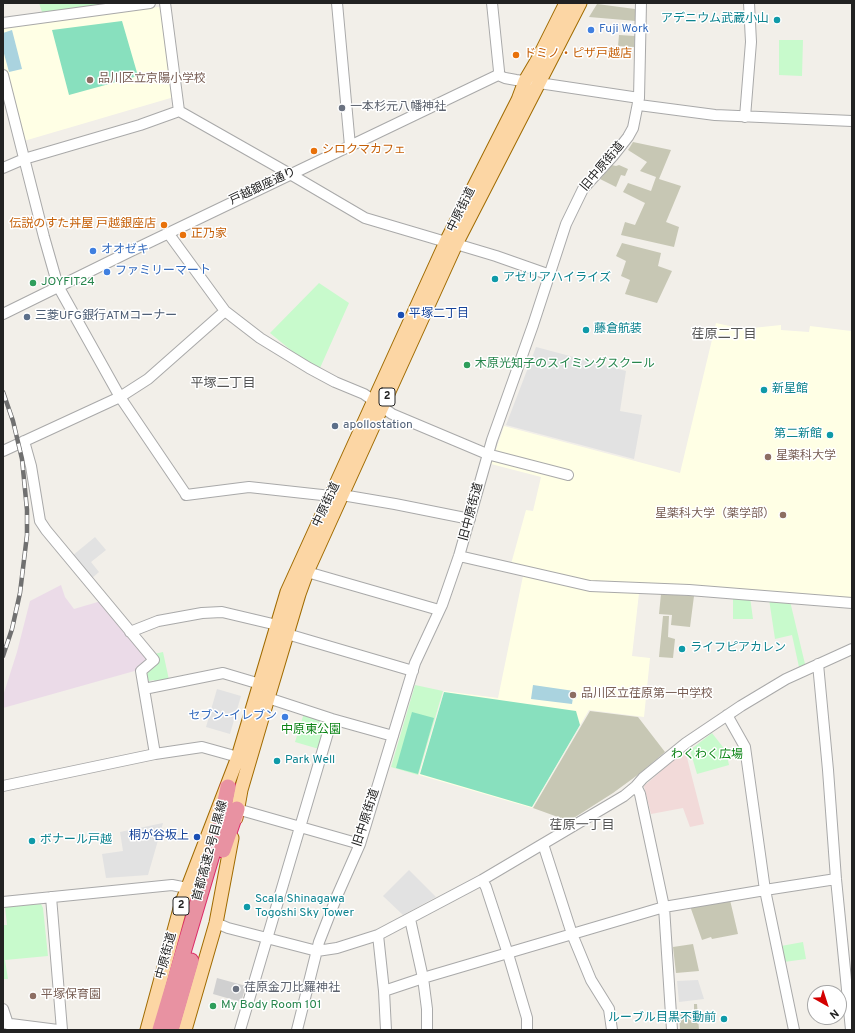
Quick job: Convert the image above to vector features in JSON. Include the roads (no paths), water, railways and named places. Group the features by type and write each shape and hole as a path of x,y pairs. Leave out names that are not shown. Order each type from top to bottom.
{"highway":[{"name":"首都高速2号目黒線","path":"160,1030 205,917 228,787"},
{"name":"首都高速2号目黒線","path":"171,1030 205,917 221,856 237,809"}],"main road":[{"name":"中原街道","path":"237,809 241,790 299,594 337,496 451,243 518,100 525,81 538,59 566,3"},
{"name":"中原街道","path":"451,243 580,3"},
{"name":"中原街道","path":"147,1030 187,888 228,787 287,592 337,496"},
{"name":"2","path":"186,1030 205,917"}],"street":[{"path":"3,23 150,3"},
{"path":"165,3 179,111"},
{"path":"337,3 350,146"},
{"path":"492,3 499,71 498,75 505,78 538,82 715,115 852,121"},
{"name":"旧中原街道","path":"297,1030 317,951 337,896 360,844 413,671 439,610 459,556 487,454 550,276 566,224 583,189 628,137 633,128 639,102 641,3"},
{"path":"745,117 751,42 749,3"},
{"path":"3,75 58,286 120,397 165,466 186,495 249,487 337,496 395,504 470,518"},
{"name":"戸越銀座通り","path":"3,314 58,286 498,75"},
{"path":"179,111 365,218 496,256 550,276"},
{"path":"3,168 24,159 140,126 179,111"},
{"path":"168,233 224,311 260,338 309,368 335,382 364,394 392,414 487,454 568,475"},
{"path":"3,450 120,397 148,379 224,311"},
{"path":"24,441 31,466 40,521 154,660 141,671 154,754"},
{"path":"459,556 590,586 693,590 852,603"},
{"path":"307,572 439,610"},
{"path":"130,632 158,621 202,613 222,612 277,625"},
{"path":"287,634 413,671"},
{"path":"205,917 228,928 317,951 337,948 378,935 482,880 624,796 643,778 686,743 786,679 852,649"},
{"path":"818,664 836,879 851,1030"},
{"path":"144,689 223,673 260,684"},
{"path":"268,698 332,719 394,736"},
{"path":"727,716 745,747 764,890 794,1030"},
{"path":"240,1030 332,719"},
{"path":"3,786 154,754 202,747 238,757"},
{"path":"636,786 640,794 664,907 672,1030"},
{"path":"237,809 360,844"},
{"path":"543,844 572,934 591,980 609,1009 612,1030"},
{"path":"384,991 423,978 664,907 836,879"},
{"path":"482,880 486,887 508,954 527,1018 527,1030"},
{"path":"3,902 172,885 187,888"},
{"path":"51,897 62,1030"},
{"path":"410,919 423,978 427,1009 427,1030"},
{"path":"378,935 384,991 386,1030"},
{"path":"3,1009 6,1023 58,1030"}],"water":[{"path":"12,30 22,69 9,72 3,50 3,33"},
{"path":"533,685 574,691 572,704 531,699"}],"railway":[{"path":"3,392 13,421 22,459 27,510 27,535 20,593 12,629 3,656"}],"place":[{"name":"アデニウム武蔵小山","path":"777,20"},
{"name":"Fuji Work","path":"591,30"},
{"name":"ドミノ・ピザ戸越店","path":"516,55"},
{"name":"品川区立京陽小学校","path":"90,80"},
{"name":"一本杉元八幡神社","path":"342,108"},
{"name":"シロクマカフェ","path":"314,151"},
{"name":"伝説のすた丼屋 戸越銀座店","path":"164,225"},
{"name":"正乃家","path":"183,235"},
{"name":"オオゼキ","path":"93,251"},
{"name":"ファミリーマート","path":"107,272"},
{"name":"アゼリアハイライズ","path":"495,279"},
{"name":"JOYFIT24","path":"33,283"},
{"name":"平塚二丁目","path":"401,315"},
{"name":"三菱UFG銀行ATMコーナー","path":"27,317"},
{"name":"藤倉航装","path":"586,330"},
{"name":"木原光知子のスイミングスクール","path":"467,365"},
{"name":"新星館","path":"764,390"},
{"name":"apollostation","path":"335,426"},
{"name":"第二新館","path":"830,435"},
{"name":"星薬科大学","path":"768,457"},
{"name":"星薬科大学（薬学部）","path":"783,515"},
{"name":"ライフピアカレン","path":"682,649"},
{"name":"品川区立荏原第一中学校","path":"573,695"},
{"name":"セブン-イレブン","path":"285,717"},
{"name":"Park Well","path":"277,761"},
{"name":"桐が谷坂上","path":"197,837"},
{"name":"ボナール戸越","path":"32,841"},
{"name":"Scala Shinagawa Togoshi Sky Tower","path":"247,907"},
{"name":"荏原金刀比羅神社","path":"236,989"},
{"name":"平塚保育園","path":"33,996"},
{"name":"My Body Room 101","path":"213,1006"},
{"name":"ルーブル目黒不動前","path":"724,1019"}],"district":[{"name":"荏原二丁目","path":"724,335"},
{"name":"平塚二丁目","path":"223,384"},
{"name":"荏原一丁目","path":"582,826"}],"park label":[{"name":"中原東公園","path":"311,731"},
{"name":"わくわく広場","path":"707,756"}]}
